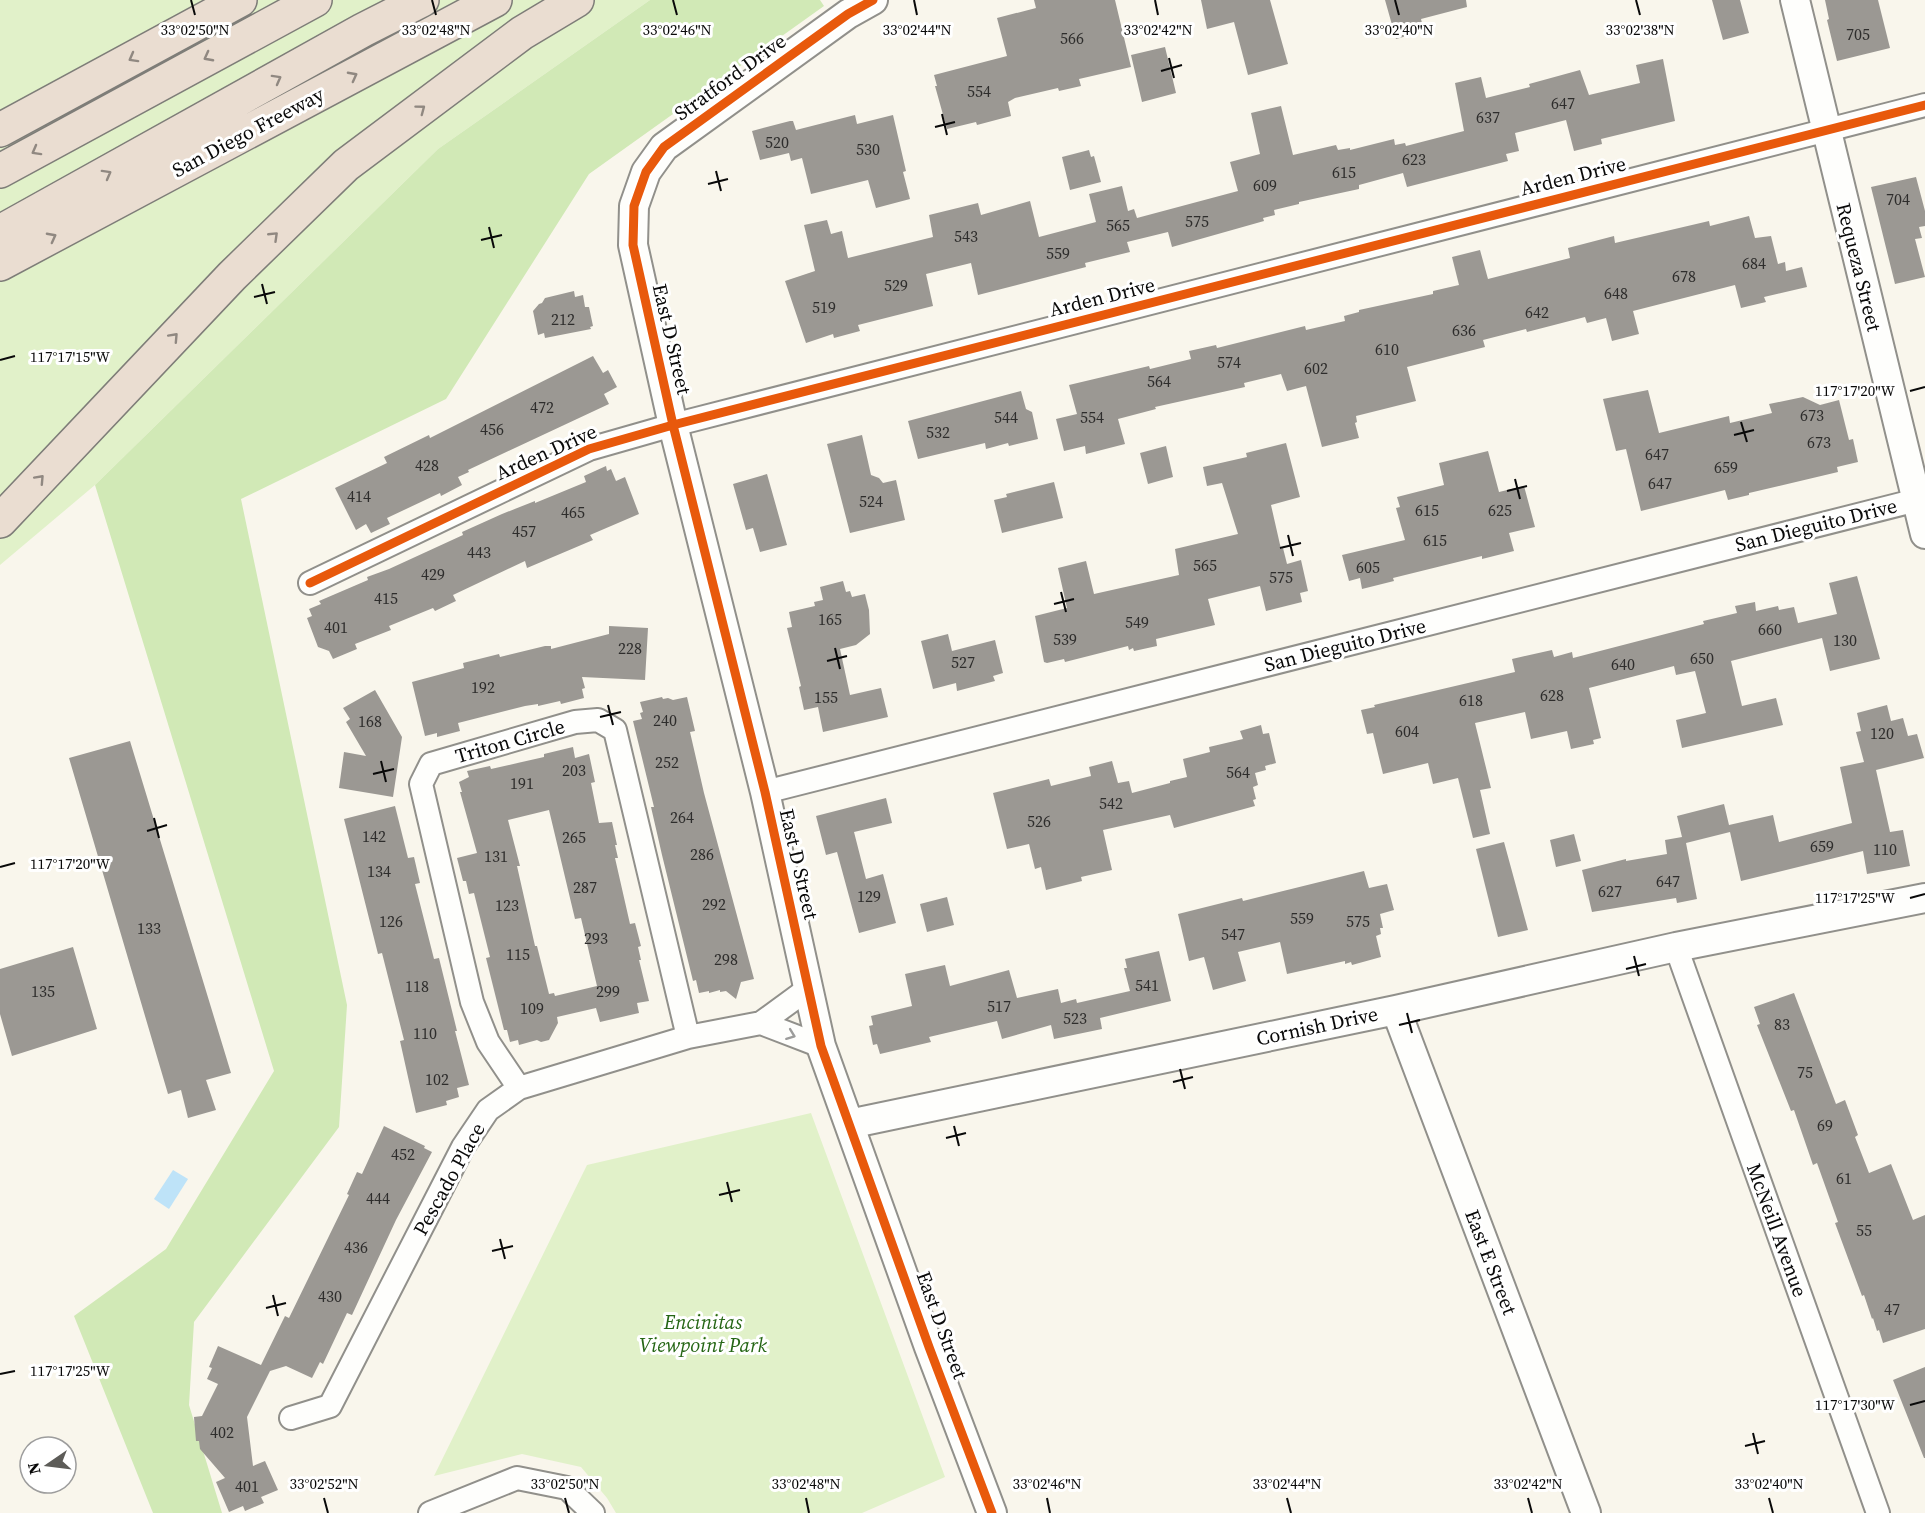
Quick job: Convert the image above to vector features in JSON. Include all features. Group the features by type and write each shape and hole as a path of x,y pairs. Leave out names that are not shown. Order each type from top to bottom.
{"highway":[{"path":"0,130 240,0"},
{"path":"0,171 315,0"},
{"path":"0,232 363,30 422,0"},
{"name":"San Diego Freeway","path":"0,264 495,0"},
{"path":"0,521 232,276 346,165 522,33 577,0"}],"street":[{"name":"Stratford Drive","path":"634,206 646,172 664,147 839,21 873,0"},
{"name":"Requeza Street","path":"1795,0 1921,499 1925,534"},
{"name":"Arden Drive","path":"310,583 589,449 673,425 1925,105"},
{"name":"East D Street","path":"634,206 633,245 673,425 765,792 821,1046 992,1513"},
{"name":"San Dieguito Drive","path":"765,792 1921,499"},
{"name":"Triton Circle","path":"519,1088 488,1042 472,1002 422,784 431,764 575,722 598,720 615,730 688,1037"},
{"name":"Cornish Drive","path":"849,1124 1396,1010 1676,947 1925,898"},
{"name":"McNeill Avenue","path":"1676,947 1878,1513"},
{"name":"Pescado Place","path":"291,1418 330,1406 463,1147 488,1110 519,1088 688,1037 761,1023 809,987"},
{"name":"East E Street","path":"1396,1010 1586,1513"},
{"path":"761,1023 821,1046"},
{"path":"430,1513 517,1478 567,1488 593,1513"}],"green space":[{"path":"0,0 650,0 438,149 95,485 0,565"},
{"path":"650,0 820,0 824,6 589,174 446,399 241,499 347,1005 339,1127 194,1322 189,1405 222,1513 153,1513 74,1316 166,1249 274,1071 95,485 438,149"},
{"name":"Encinitas Viewpoint Park","path":"811,1113 945,1477 862,1513 616,1513 607,1498 581,1467 522,1454 434,1476 587,1165"}],"water":[{"path":"173,1170 188,1179 169,1209 154,1199"}],"building":[{"path":"1034,0 1115,0 1131,67 1079,79 1081,86 1059,91 1058,88 1015,98 1008,102 1011,116 977,125 976,122 947,129 934,75 1007,56 997,18 1036,8"},
{"path":"1201,0 1270,0 1288,64 1248,75 1234,22 1207,29"},
{"path":"1385,0 1466,0 1467,7 1421,19 1424,31 1396,39"},
{"path":"1712,0 1740,0 1749,33 1723,40"},
{"path":"1825,0 1878,0 1890,48 1837,61 1827,20 1829,19"},
{"path":"1165,47 1176,93 1142,102 1131,55"},
{"path":"1663,59 1675,121 1601,139 1602,144 1574,151 1566,120 1515,133 1519,151 1506,154 1508,161 1407,187 1403,173 1359,185 1359,189 1274,210 1275,215 1263,218 1264,221 1172,247 1168,232 1127,242 1130,252 1085,263 1086,267 978,295 971,263 926,274 933,306 858,325 860,331 834,338 833,334 806,343 785,281 815,271 804,225 827,220 831,234 842,231 848,258 933,237 929,215 978,203 981,215 1030,201 1039,237 1096,222 1089,194 1122,186 1128,211 1134,209 1137,218 1238,191 1230,162 1260,154 1251,113 1281,106 1293,155 1336,145 1338,150 1350,148 1350,150 1394,139 1395,145 1405,143 1406,146 1464,131 1455,83 1481,77 1486,98 1530,87 1529,84 1580,70 1589,95 1640,83 1636,65"},
{"path":"855,115 857,124 893,115 910,199 876,208 868,180 811,194 802,158 791,161 789,153 760,160 752,131 790,121 793,121 796,130"},
{"path":"1089,150 1091,157 1094,156 1101,182 1070,190 1062,157"},
{"path":"1916,177 1925,211 1925,226 1919,227 1922,238 1915,239 1925,277 1895,284 1871,187"},
{"path":"1749,216 1755,238 1771,236 1778,264 1785,262 1786,271 1802,267 1807,287 1764,297 1766,302 1741,308 1735,285 1633,311 1639,334 1612,341 1606,318 1587,323 1585,317 1527,332 1526,329 1483,340 1485,347 1407,367 1416,401 1356,416 1357,422 1355,423 1359,438 1322,447 1306,386 1287,391 1281,374 1244,383 1245,387 1155,407 1156,409 1118,419 1125,444 1086,454 1085,446 1064,451 1056,419 1077,414 1069,385 1149,366 1150,369 1191,359 1189,351 1216,345 1217,348 1305,326 1306,330 1345,321 1344,316 1359,312 1359,310 1433,294 1433,291 1459,285 1452,257 1480,250 1488,279 1570,258 1568,248 1614,236 1615,243 1709,221 1710,226"},
{"path":"574,291 575,297 583,295 585,307 589,307 593,326 590,327 591,329 545,338 544,333 538,335 533,311 545,298"},
{"path":"593,356 603,373 608,370 617,387 604,394 609,404 468,470 469,472 458,477 462,485 387,518 390,524 371,533 366,524 356,530 335,488 387,463 384,457 429,435 430,438"},
{"path":"1648,390 1659,433 1729,416 1730,423 1772,413 1769,404 1803,397 1820,405 1839,400 1849,440 1853,439 1858,462 1837,467 1838,472 1728,500 1725,490 1641,511 1626,449 1616,451 1603,399"},
{"path":"1021,391 1026,409 1032,412 1038,439 986,449 985,443 918,459 908,421"},
{"path":"862,435 871,475 879,478 883,483 896,480 905,520 850,533 827,444"},
{"path":"1286,443 1300,497 1271,505 1281,549 1283,548 1287,564 1301,560 1308,591 1300,593 1302,602 1266,611 1260,586 1208,599 1215,625 1156,639 1157,646 1134,651 1133,648 1129,650 1128,646 1065,662 1064,659 1044,662 1035,616 1067,608 1058,568 1086,561 1094,594 1179,575 1175,549 1238,534 1222,483 1207,486 1203,467 1247,457 1246,453"},
{"path":"1166,446 1173,477 1148,484 1140,453"},
{"path":"1488,451 1499,492 1524,486 1535,527 1509,533 1514,551 1482,559 1482,556 1393,578 1394,581 1362,589 1360,578 1349,581 1342,555 1405,540 1396,508 1400,507 1397,497 1444,485 1439,463"},
{"path":"606,466 607,471 611,469 616,481 625,477 639,514 590,535 593,540 527,568 525,561 453,595 456,601 435,611 433,608 389,626 391,630 355,644 357,649 333,659 329,651 318,647 307,618 312,616 309,609 321,604 319,601 368,580 367,577 463,535 462,532 502,514 586,482 584,476"},
{"path":"767,474 787,545 760,552 753,528 746,530 733,484"},
{"path":"1054,482 1063,518 1002,533 994,500 1007,497 1006,494"},
{"path":"1857,576 1880,659 1830,671 1822,638 1731,661 1742,706 1776,698 1783,725 1682,748 1676,720 1706,713 1695,671 1676,675 1674,666 1589,688 1601,738 1593,740 1594,744 1571,749 1567,731 1531,739 1525,712 1475,723 1491,788 1480,790 1490,834 1473,838 1458,778 1433,784 1428,763 1383,774 1373,733 1367,734 1361,710 1515,672 1512,659 1552,650 1554,657 1572,652 1573,658 1704,624 1703,621 1737,613 1735,606 1755,602 1756,611 1778,606 1779,610 1794,607 1798,623 1837,614 1829,583"},
{"path":"843,581 846,592 850,591 852,597 865,594 869,610 870,634 856,645 840,649 850,695 881,688 888,717 823,732 818,707 804,710 799,687 801,686 787,628 792,627 789,612 815,606 814,602 823,600 820,587"},
{"path":"609,626 648,628 645,680 582,677 585,688 582,689 584,698 561,704 560,701 538,706 538,704 525,706 458,723 460,731 437,737 437,733 425,736 412,682 464,668 463,663 499,654 500,657 545,646 551,646 551,649 609,634"},
{"path":"948,634 952,651 995,640 1003,673 993,676 995,681 957,691 956,683 933,689 921,641"},
{"path":"375,690 402,737 393,797 339,788 344,752 366,756 346,722 350,719 343,708"},
{"path":"662,697 673,700 687,697 695,731 690,732 704,793 754,979 741,982 736,999 726,991 720,992 720,990 699,993 696,980 693,981 662,855 651,807 654,807 633,721 642,719 640,713 643,712 640,702"},
{"path":"1887,705 1891,721 1903,718 1908,736 1917,734 1924,758 1876,770 1890,832 1903,830 1910,866 1867,874 1863,851 1741,881 1730,832 1686,843 1697,899 1677,903 1676,898 1592,912 1582,870 1626,859 1626,861 1667,854 1665,840 1682,837 1677,816 1724,804 1729,825 1773,815 1779,842 1852,823 1840,767 1864,762 1856,732 1861,731 1857,713"},
{"path":"1261,725 1263,734 1269,733 1276,763 1265,766 1266,770 1255,773 1258,785 1253,787 1255,806 1174,828 1170,815 1103,830 1112,870 1081,877 1082,881 1046,890 1041,867 1035,869 1029,844 1007,849 993,793 1049,779 1051,786 1091,776 1089,767 1112,761 1118,783 1129,781 1132,793 1187,777 1183,759 1210,752 1209,747 1243,739 1240,731"},
{"path":"130,741 231,1073 206,1080 216,1110 188,1118 181,1090 168,1094 69,758"},
{"path":"573,747 575,758 589,754 595,782 591,783 599,823 612,822 617,845 615,845 618,858 615,858 630,924 635,923 641,946 638,947 641,960 639,960 649,1001 637,1003 639,1013 600,1022 596,1008 557,1017 558,1023 549,1040 541,1042 537,1040 519,1045 518,1040 510,1042 507,1030 504,1030 486,958 490,957 474,893 469,894 457,858 477,853 459,782 469,777 467,771 490,766 491,769 544,757 544,754","holes":["549,810 575,919 581,918 597,986 555,996 554,993 549,994 537,946 535,946 517,866 520,866 508,820"]},
{"path":"886,798 892,823 854,832 866,879 883,874 896,923 859,933 837,852 826,855 816,816"},
{"path":"395,806 408,858 414,857 420,883 415,884 434,959 439,958 469,1085 457,1088 459,1097 446,1101 447,1105 416,1113 400,1041 404,1040 382,953 378,954 344,819"},
{"path":"1574,834 1581,861 1556,867 1550,840"},
{"path":"1504,842 1528,930 1498,937 1476,849"},
{"path":"1364,871 1369,888 1387,884 1394,910 1380,914 1383,928 1380,928 1381,934 1376,936 1381,957 1352,965 1351,962 1345,964 1345,961 1287,974 1280,942 1238,952 1246,981 1213,990 1204,957 1189,961 1178,914 1242,898 1243,901"},
{"path":"947,897 954,925 927,932 920,904"},
{"path":"73,947 97,1029 12,1056 0,1014 0,969"},
{"path":"1159,951 1171,1001 1100,1018 1102,1029 1054,1039 1051,1025 1002,1039 997,1021 929,1037 931,1042 880,1054 877,1044 873,1045 869,1026 873,1025 871,1016 912,1006 905,974 945,965 950,986 1009,970 1017,998 1058,989 1061,1003 1076,999 1077,1003 1130,991 1124,968 1127,968 1125,959"},
{"path":"1794,993 1836,1104 1845,1100 1858,1135 1855,1137 1869,1173 1891,1164 1913,1220 1925,1215 1925,1329 1883,1343 1864,1295 1862,1296 1835,1223 1838,1222 1817,1163 1813,1165 1794,1110 1791,1111 1757,1025 1760,1024 1754,1007"},
{"path":"384,1126 425,1146 424,1148 432,1152 396,1220 352,1315 347,1313 323,1364 320,1362 312,1378 286,1366 270,1371 247,1417 253,1466 265,1461 278,1490 261,1497 264,1503 245,1511 243,1506 229,1512 216,1482 225,1478 200,1449 199,1441 196,1441 194,1417 202,1416 218,1384 207,1379 212,1368 209,1367 218,1346 261,1365 285,1316 289,1318 349,1195 347,1194 357,1172 362,1174"},
{"path":"1925,1367 1925,1458 1924,1458 1893,1380"}],"cycle path":[{"path":"873,0 848,14 664,147 646,172 634,206 633,245 673,425 765,792 821,1046 929,1347 992,1513"},
{"path":"310,583 589,449 673,425 1925,105"}]}
